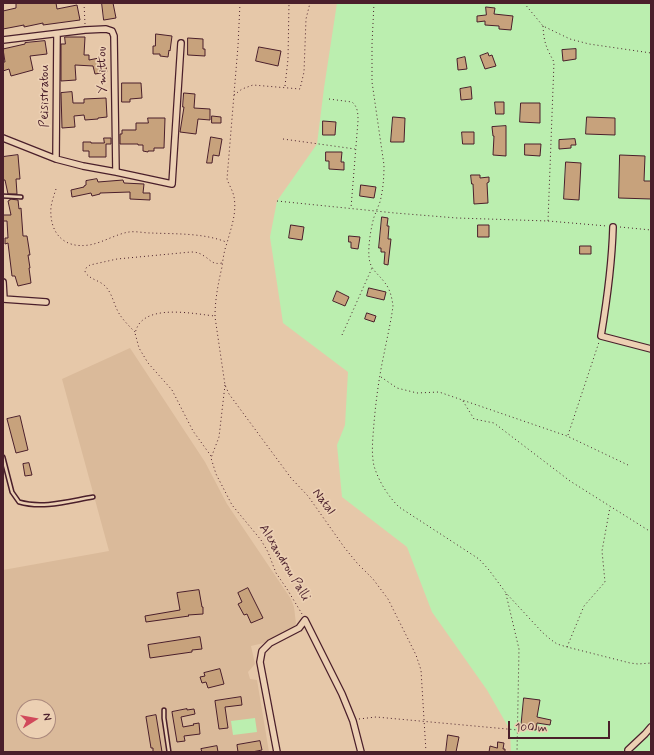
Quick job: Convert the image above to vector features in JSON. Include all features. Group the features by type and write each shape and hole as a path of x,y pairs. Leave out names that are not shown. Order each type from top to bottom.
{"street":[{"name":"Ymittou","path":"3,40 85,30 106,29 112,31 114,36 116,172"},
{"name":"Peisistratou","path":"56,159 57,34"},
{"path":"3,138 56,159 172,184 180,43"},
{"path":"612,227 608,290 601,336 651,349"},
{"path":"3,282 4,299 46,302"},
{"path":"277,752 260,662 262,651 270,643 299,628 305,620"},
{"name":"Alexandrou Palli","path":"305,620 342,694 353,721 361,752"},
{"path":"628,752 628,750 651,727"}],"lane":[{"path":"3,196 21,197"},
{"path":"3,457 12,492 19,502 30,505 51,504 93,497"},
{"path":"164,710 170,752"}],"path":[{"path":"84,3 85,30"},
{"name":"Natal","path":"240,3 227,179 234,196 234,215 222,263 217,291 215,316 225,384 230,394 291,478 308,496 357,564 373,579 388,599 416,655 421,670 426,752"},
{"path":"285,87 288,59 289,3"},
{"path":"234,96 242,89 253,85 300,89 304,72 306,20 310,3"},
{"path":"374,3 372,82 384,171 383,189 373,222 369,257 372,268 385,282 388,288 393,306 376,399 372,444 376,471 383,486 392,500 399,507 478,558 506,593 550,639 567,647 630,663 651,663"},
{"path":"524,3 543,26 570,39 589,44 651,53"},
{"path":"543,26 543,38 546,48 554,62 548,221"},
{"path":"329,99 350,101 355,104 357,108 358,116 350,209"},
{"path":"283,139 355,149"},
{"path":"56,189 51,206 54,229 62,240 70,244 89,245 130,232 201,236 217,238 227,242"},
{"path":"277,201 457,218 548,221 651,230"},
{"path":"215,316 177,312 162,313 149,317 140,323 135,333 120,316 109,291 104,285 88,276 85,272 86,268 90,265 117,259 191,252 199,253 217,264 222,263"},
{"path":"342,335 372,268"},
{"name":"Alexandrou Palli","path":"135,333 139,348 148,363 172,390 193,431 212,458 216,474 232,505 261,540 268,552 276,573 305,620"},
{"path":"568,436 601,336"},
{"path":"380,377 397,388 417,392 439,392 568,436 628,466"},
{"path":"212,458 219,437 225,384"},
{"path":"462,400 474,419 494,423 570,481 651,532"},
{"path":"567,647 584,606 605,582 602,551 610,506"},
{"path":"506,593 519,648 517,752"},
{"path":"353,721 376,718 518,730"}],"shaded area":[{"path":"130,348 205,462 227,504 291,599 294,607 296,624 292,629 268,642 251,646 255,664 248,672 250,679 257,680 269,752 4,752 3,570 109,551 62,379"}],"green space":[{"path":"337,3 651,3 651,752 511,752 510,730 487,690 432,612 407,547 342,497 337,445 345,425 348,372 283,323 270,237 277,201 317,144"},
{"path":"255,718 257,732 233,735 231,721"}],"building":[{"path":"56,3 57,9 77,5 80,20 43,25 43,23 24,27 24,25 3,29 3,11 16,8 16,4"},
{"path":"102,3 113,3 116,18 104,20"},
{"path":"486,7 495,8 494,14 513,16 511,30 499,29 499,26 485,25 485,21 477,22 477,16 486,15"},
{"path":"156,34 172,36 168,57 160,56 160,54 153,54"},
{"path":"65,37 85,37 84,55 89,55 89,60 99,58 99,63 105,62 107,72 95,74 93,66 75,65 76,80 61,81 61,44 65,44"},
{"path":"188,38 203,39 205,56 188,55"},
{"path":"45,41 47,54 30,56 33,70 11,76 9,69 3,71 3,62 5,62 3,49 25,43"},
{"path":"259,47 281,51 278,66 256,61"},
{"path":"576,49 576,59 563,61 562,50"},
{"path":"488,53 489,56 492,55 496,66 485,69 480,56"},
{"path":"465,57 467,69 458,70 457,59"},
{"path":"122,83 141,83 142,98 130,99 130,102 122,102"},
{"path":"471,87 472,99 461,100 460,89"},
{"path":"72,92 73,103 84,103 84,99 106,98 107,117 85,120 84,115 74,116 75,127 62,128 61,93"},
{"path":"184,93 195,94 194,108 210,109 210,120 198,119 196,134 180,132 184,107"},
{"path":"495,102 504,102 504,114 496,114"},
{"path":"521,103 540,103 540,123 520,122"},
{"path":"212,116 221,117 221,123 212,123"},
{"path":"393,117 405,118 404,142 391,142"},
{"path":"587,117 615,118 615,135 586,134"},
{"path":"148,118 165,118 164,148 154,148 154,151 148,152 143,151 143,145 120,144 120,134 122,134 122,130 136,130 136,123 148,123"},
{"path":"323,121 336,122 335,135 323,135"},
{"path":"506,126 506,156 493,155 494,136 492,127"},
{"path":"462,132 474,132 474,144 463,144"},
{"path":"211,137 222,139 219,156 213,155 212,163 207,163"},
{"path":"104,138 111,138 111,144 106,144 106,157 89,157 89,151 83,151 83,142 104,143"},
{"path":"575,139 576,145 571,145 571,148 559,149 559,140"},
{"path":"525,144 541,144 540,156 525,155"},
{"path":"326,152 342,152 341,162 344,162 344,170 329,169 329,161 326,161"},
{"path":"18,155 20,179 16,179 17,194 8,194 5,180 3,180 3,157"},
{"path":"620,155 645,156 644,181 651,181 651,199 619,198"},
{"path":"566,162 581,163 579,200 564,199"},
{"path":"471,175 480,175 480,178 489,177 489,182 487,183 488,203 474,204"},
{"path":"97,179 98,182 123,180 124,183 144,184 143,193 150,193 150,200 130,199 130,192 100,193 92,196 91,193 72,197 71,190 84,187 86,185 86,181"},
{"path":"361,185 376,187 374,198 360,196"},
{"path":"10,199 18,200 19,209 21,208 23,236 27,236 30,255 28,255 31,283 18,286 15,276 12,276 8,243 5,244 5,238 8,238 7,221 3,221 3,215 11,215 8,201"},
{"path":"382,217 388,218 388,239 391,239 388,265 384,264 385,252 381,252 381,248 379,248"},
{"path":"291,225 304,227 302,240 289,238"},
{"path":"478,225 489,225 489,237 478,237"},
{"path":"349,236 360,237 358,249 351,248"},
{"path":"580,246 591,246 591,254 580,254"},
{"path":"369,288 386,292 384,300 367,296"},
{"path":"337,291 349,297 345,306 333,301"},
{"path":"367,313 376,316 374,322 365,319"},
{"path":"20,416 28,450 16,453 7,419"},
{"path":"29,463 32,475 25,476 23,464"},
{"path":"248,588 263,618 251,623 247,614 244,615 238,604 242,602 238,593"},
{"path":"199,590 203,614 146,622 145,616 180,610 177,593"},
{"path":"200,637 202,649 192,650 192,652 150,658 148,645"},
{"path":"220,669 224,684 208,688 206,682 202,683 200,677 205,676 204,673"},
{"path":"241,697 242,705 225,707 228,728 219,729 215,701"},
{"path":"524,698 540,700 537,717 551,720 550,725 537,723 536,730 521,729"},
{"path":"194,709 195,714 181,717 183,727 199,723 200,734 184,736 185,741 177,742 172,712"},
{"path":"156,715 162,752 153,752 153,748 151,748 146,717"},
{"path":"448,735 459,737 456,752 446,752"},
{"path":"260,741 262,750 238,752 237,745"},
{"path":"498,742 504,743 503,749 505,749 505,752 489,752 490,746 497,748"},
{"path":"217,746 218,752 202,752 201,749"}]}
